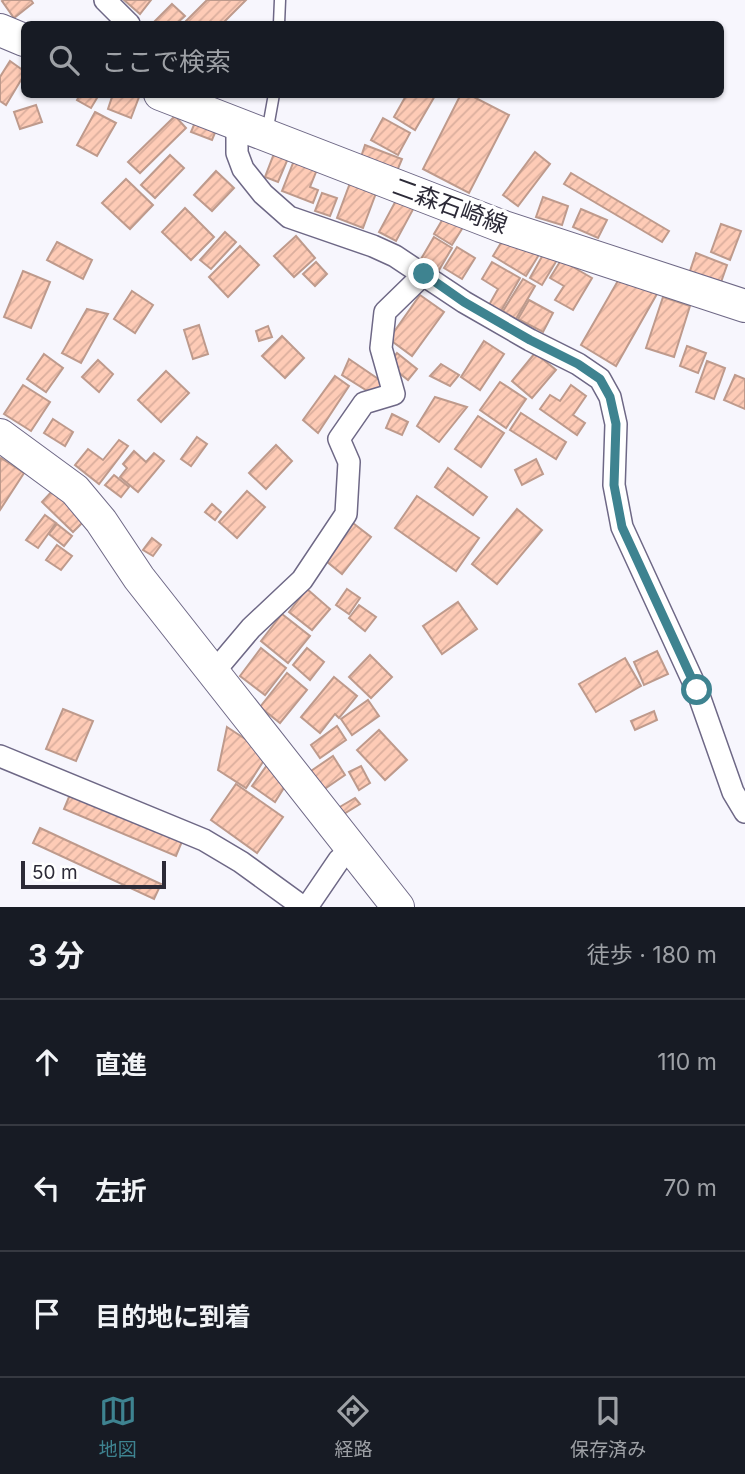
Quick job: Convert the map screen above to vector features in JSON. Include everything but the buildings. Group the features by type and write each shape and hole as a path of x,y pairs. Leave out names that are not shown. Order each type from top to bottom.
{"main road":[{"path":"0,30 21,39"},
{"name":"二森石崎線","path":"176,98 201,104 251,132 501,226 745,306"},
{"path":"0,435 75,490 101,521 139,578 212,673 398,907"}],"street":[{"path":"104,0 126,21"},
{"path":"251,132 237,153 243,169 281,211 296,221 373,246 407,262 464,302 578,364 600,379 610,397 616,424 614,485 622,527 697,690 733,792 745,812"},
{"path":"212,673 251,628 302,580 346,514 349,462 339,439 364,403 394,394 381,348 385,312 424,274"},
{"path":"0,756 204,840 241,862 305,907 339,860 352,848"}],"lane":[{"path":"279,21 280,0"},
{"path":"251,132 272,98"}],"route":[{"path":"424,274 464,302 578,364 600,379 610,397 616,424 614,485 622,527 697,690"}]}
